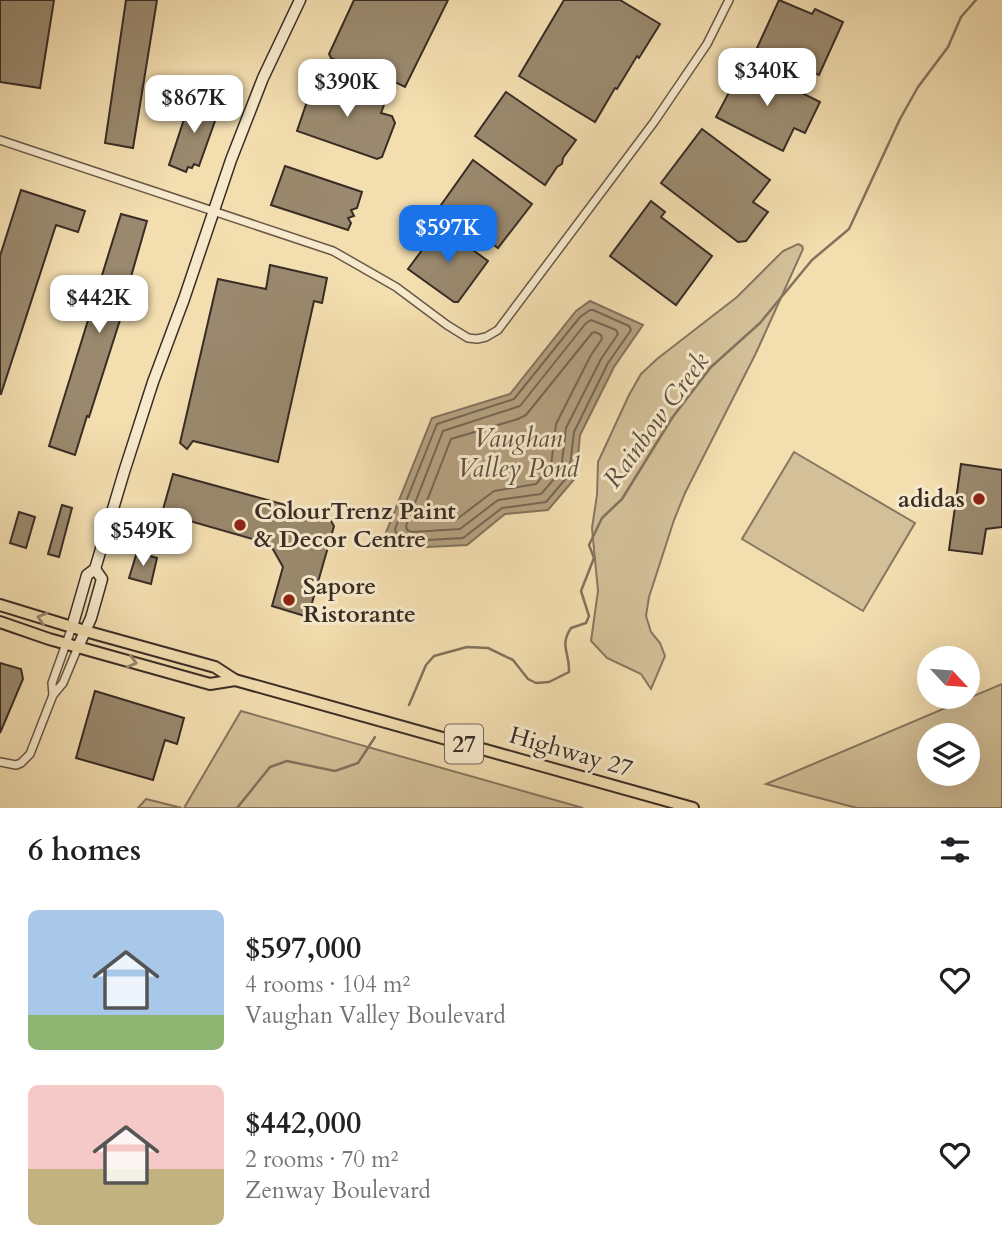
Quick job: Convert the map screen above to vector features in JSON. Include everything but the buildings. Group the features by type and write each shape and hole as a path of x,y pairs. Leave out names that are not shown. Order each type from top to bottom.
{"main road":[{"name":"Highway 27","path":"0,604 215,667 235,680 693,808"},
{"name":"Highway 27","path":"0,622 49,639 210,684 235,680"}],"street":[{"path":"53,695 51,683 72,627 87,575 95,569 149,395 231,160 263,78 300,0"},
{"path":"0,140 333,251 396,287 468,338 477,339 498,330 654,122 708,44 729,0"},
{"path":"0,762 16,765 30,754 53,695 62,682 90,618 102,579 95,569"}],"shaded area":[{"path":"798,244 803,249 756,353 674,520 649,597 646,616 651,632 660,643 665,656 651,689 641,674 607,658 591,641 598,591 592,528 598,462 641,374 737,297 783,251"},
{"path":"794,452 915,523 863,611 742,539"},
{"path":"1002,684 1002,808 857,808 766,784 943,709 980,709 980,693"},
{"path":"241,711 583,808 184,808"},
{"path":"146,799 182,808 138,808"}],"water":[{"name":"Vaughan Valley Pond","path":"590,301 643,325 614,367 580,435 576,477 548,510 505,514 467,545 407,548 385,535 432,418 510,394 576,311"}],"waterway":[{"name":"Rainbow Creek","path":"409,705 426,665 434,656 467,647 488,648 513,660 528,679 536,683 549,682 569,672 566,640 571,628 586,623 589,616 581,591 594,558 589,545 602,518 622,499 672,418 711,367 760,323 812,260 849,229 900,119 918,87 948,47 961,17 976,0"},
{"name":"Rainbow Creek","path":"237,808 270,767 287,761 335,771 358,763 375,737"}],"place":[{"name":"adidas","path":"979,499"},
{"name":"ColourTrenz Paint & Decor Centre","path":"240,525"},
{"name":"Sapore Ristorante","path":"289,600"}]}
